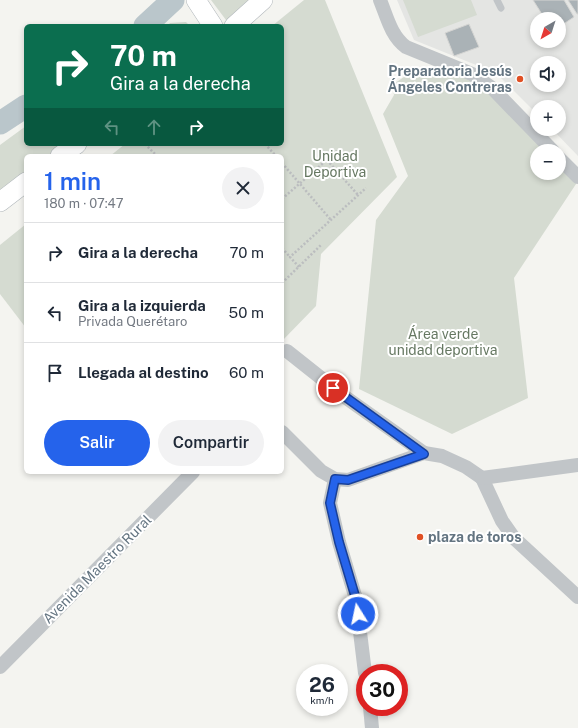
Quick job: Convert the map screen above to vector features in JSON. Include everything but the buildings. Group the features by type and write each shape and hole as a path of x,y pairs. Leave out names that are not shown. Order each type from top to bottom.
{"street":[{"path":"196,0 212,24"},
{"path":"236,24 263,0"},
{"path":"380,0 393,33 399,42 406,48 472,74 492,88 545,144"},
{"path":"63,154 74,146"},
{"path":"566,165 578,177"},
{"path":"0,202 24,184"},
{"path":"287,351 345,397 424,454"},
{"path":"284,434 321,471 335,479 348,480 424,454 442,456 466,467 482,478 502,521 514,538 578,597"},
{"path":"482,478 578,465"},
{"name":"Avenida Maestro Rural","path":"0,667 191,474"},
{"path":"335,479 330,503 339,542 356,599 364,664"},
{"path":"371,716 372,728"}],"lane":[{"path":"497,0 501,8"}],"path":[{"path":"147,146 155,154"},
{"path":"267,146 274,154"},
{"path":"284,197 336,151"},
{"path":"327,160 358,195"},
{"path":"284,165 331,220"},
{"path":"290,257 366,188"},
{"path":"284,281 321,245"},
{"path":"284,250 299,267"}],"shaded area":[{"name":"Preparatoria Jesús Ángeles Contreras","path":"397,0 578,0 578,156 559,136 566,136 566,100 530,100 530,107 496,73 414,40"}],"green space":[{"path":"211,0 259,0 229,24"},
{"name":"Unidad Deportiva","path":"304,0 325,0 397,177 321,254 316,306 284,339 284,154 112,154 122,146 284,146 284,24 274,24"},
{"path":"403,0 471,0 477,15 418,37"},
{"path":"186,22 188,24 169,24"},
{"name":"Área verde unidad deportiva","path":"446,66 485,85 530,131 530,136 534,136 542,144 530,144 530,180 566,180 566,168 578,181 514,278 528,398 452,434 359,389 376,220 408,176 383,114 394,95 392,85 413,71"},
{"path":"24,127 24,146 74,146 64,154 24,154 24,182 0,199 0,145"},
{"path":"24,226 24,325 0,294 0,245"}],"waterway":[{"path":"147,24 173,0"},
{"path":"0,123 24,107"}],"place":[{"name":"Preparatoria Jesús Ángeles Contreras","path":"520,79"},
{"name":"plaza de toros","path":"420,537"}],"route":[{"path":"333,388 424,454 348,480 335,479 330,503 339,542 356,599 358,614"}]}
